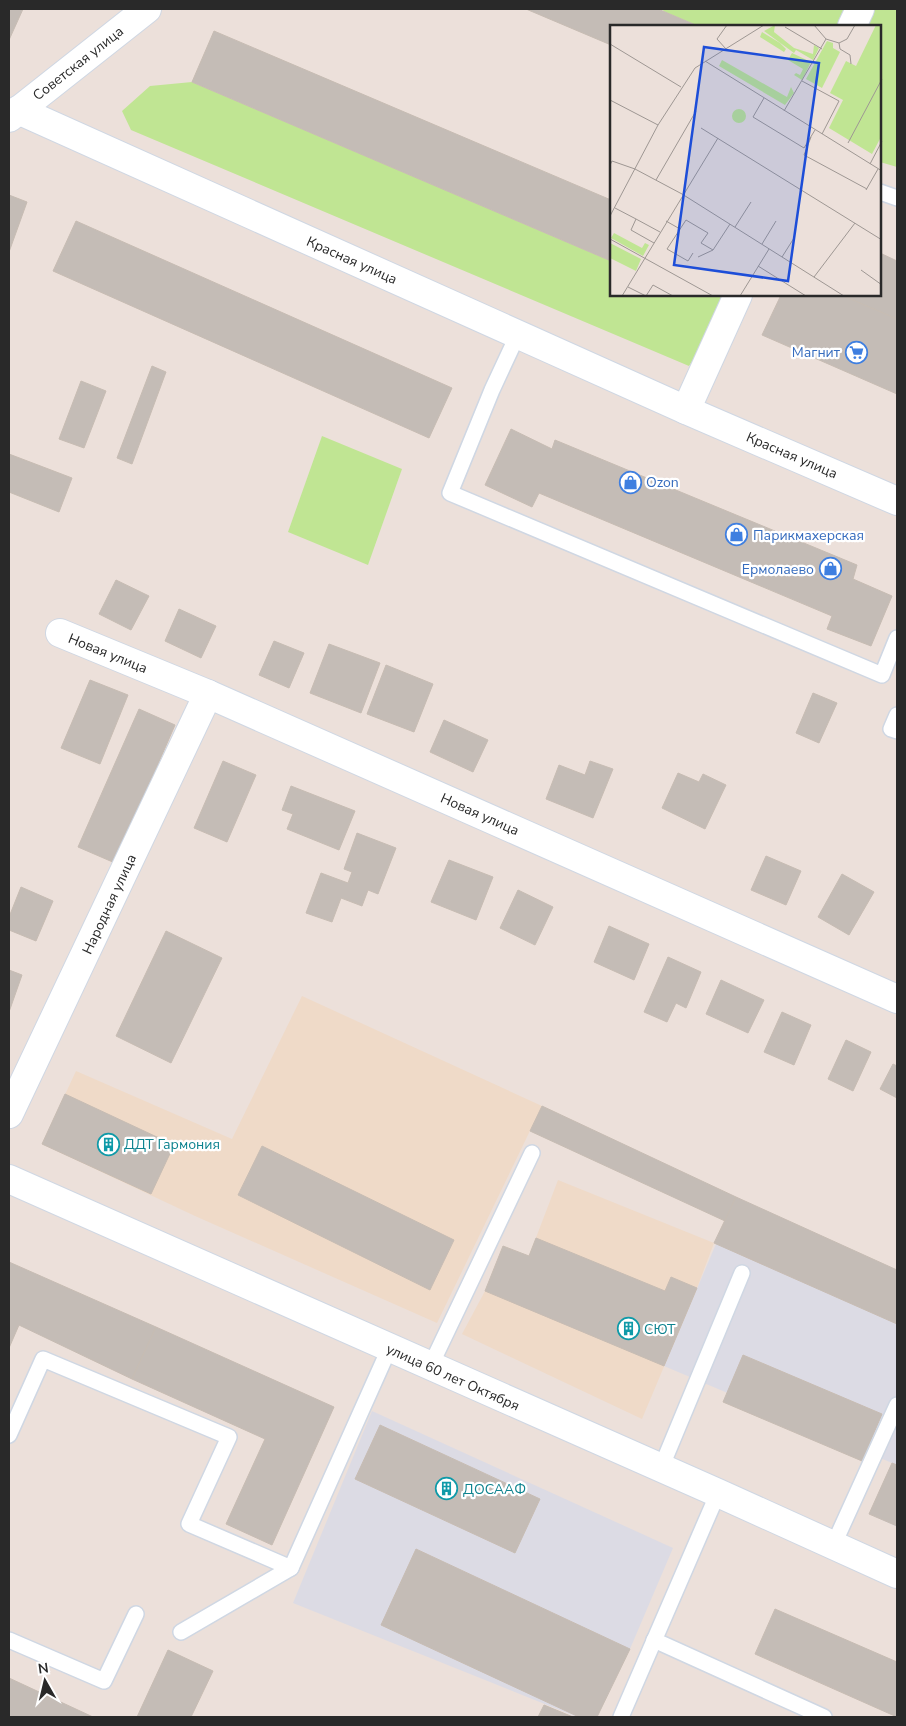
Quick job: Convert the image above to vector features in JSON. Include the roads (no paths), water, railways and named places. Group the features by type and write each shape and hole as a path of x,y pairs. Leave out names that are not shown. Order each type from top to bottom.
{"street":[{"name":"Советская улица","path":"13,114 147,9"},
{"path":"852,25 860,9"},
{"name":"Красная улица","path":"13,114 897,501"},
{"path":"686,410 738,296"},
{"name":"Новая улица","path":"60,633 208,694 897,999"},
{"name":"Народная улица","path":"9,1114 208,694"},
{"name":"улица 60 лет Октября","path":"9,1179 897,1574"}],"lane":[{"path":"881,192 897,198"},
{"path":"518,334 492,390 450,493 882,675 897,638"},
{"path":"897,715 892,729 897,731"},
{"path":"430,1366 532,1153"},
{"path":"661,1468 742,1274"},
{"path":"181,1632 291,1568 389,1349"},
{"path":"9,1435 43,1359 229,1437 189,1524 291,1568"},
{"path":"833,1546 897,1405"},
{"path":"621,1717 718,1493"},
{"path":"9,1640 104,1682 136,1614"},
{"path":"654,1640 824,1717"}],"place":[{"name":"Магнит","path":"856,352"},
{"name":"Ozon","path":"630,482"},
{"name":"Парикмахерская","path":"737,535"},
{"name":"Ермолаево","path":"830,569"},
{"name":"ДДТ Гармония","path":"108,1144"},
{"name":"СЮТ","path":"628,1329"},
{"name":"ДОСААФ","path":"447,1489"}]}
